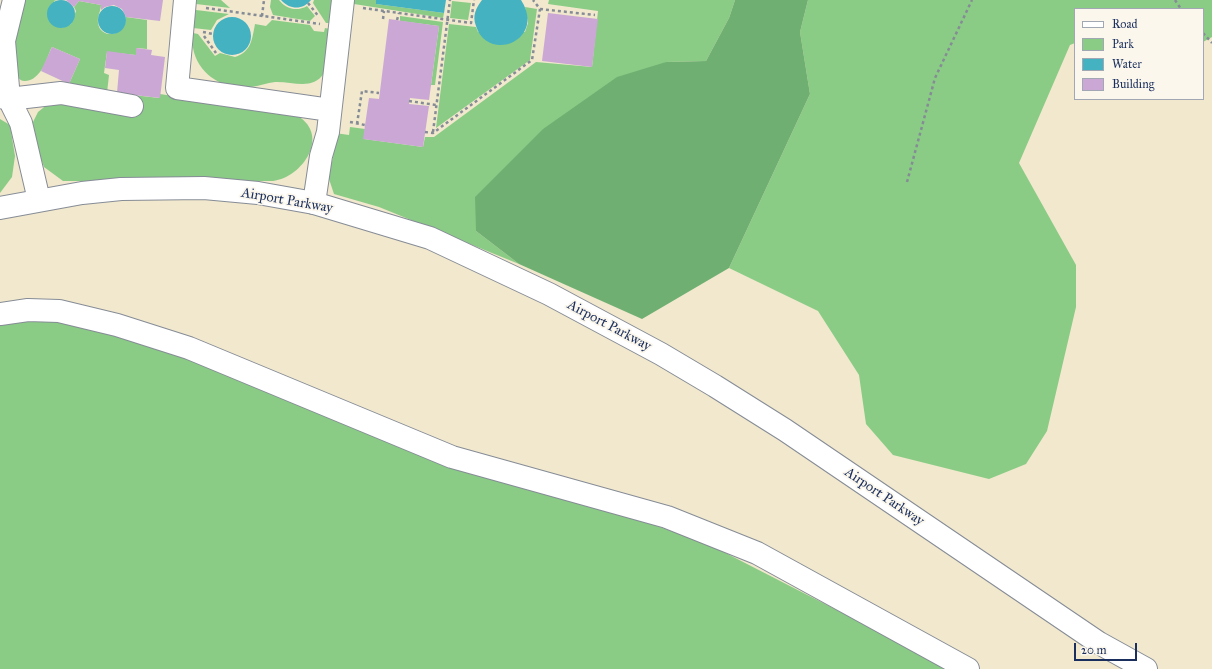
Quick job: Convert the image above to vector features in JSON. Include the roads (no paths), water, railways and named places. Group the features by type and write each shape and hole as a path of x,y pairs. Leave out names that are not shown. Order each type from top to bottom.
{"main road":[{"path":"14,0 4,41 4,98 22,123 39,200"},
{"path":"314,203 330,110 343,2"},
{"path":"185,3 177,88 330,110"},
{"path":"4,98 61,93 132,106"},
{"name":"Airport Parkway","path":"0,208 82,193 121,189 204,188 258,193 314,203 430,238 549,294 661,354 779,426 1099,643 1146,669"},
{"path":"0,314 28,310 59,312 117,326 189,348 452,457 666,517 757,553 968,669"}],"water":[{"path":"61,0 71,4 75,14 71,24 61,28 51,24 47,14 51,4"},
{"path":"281,0 311,0 304,6 296,8 288,6"},
{"path":"376,0 446,0 444,13 376,4"},
{"path":"482,0 521,0 527,14 527,26 521,36 513,42 502,45 492,44 482,37 474,19 476,9"},
{"path":"112,6 122,10 126,20 122,30 112,34 102,30 98,20 102,10"},
{"path":"232,17 242,20 248,26 251,36 248,46 242,52 232,55 222,52 216,46 213,36 216,26 222,20"}]}
